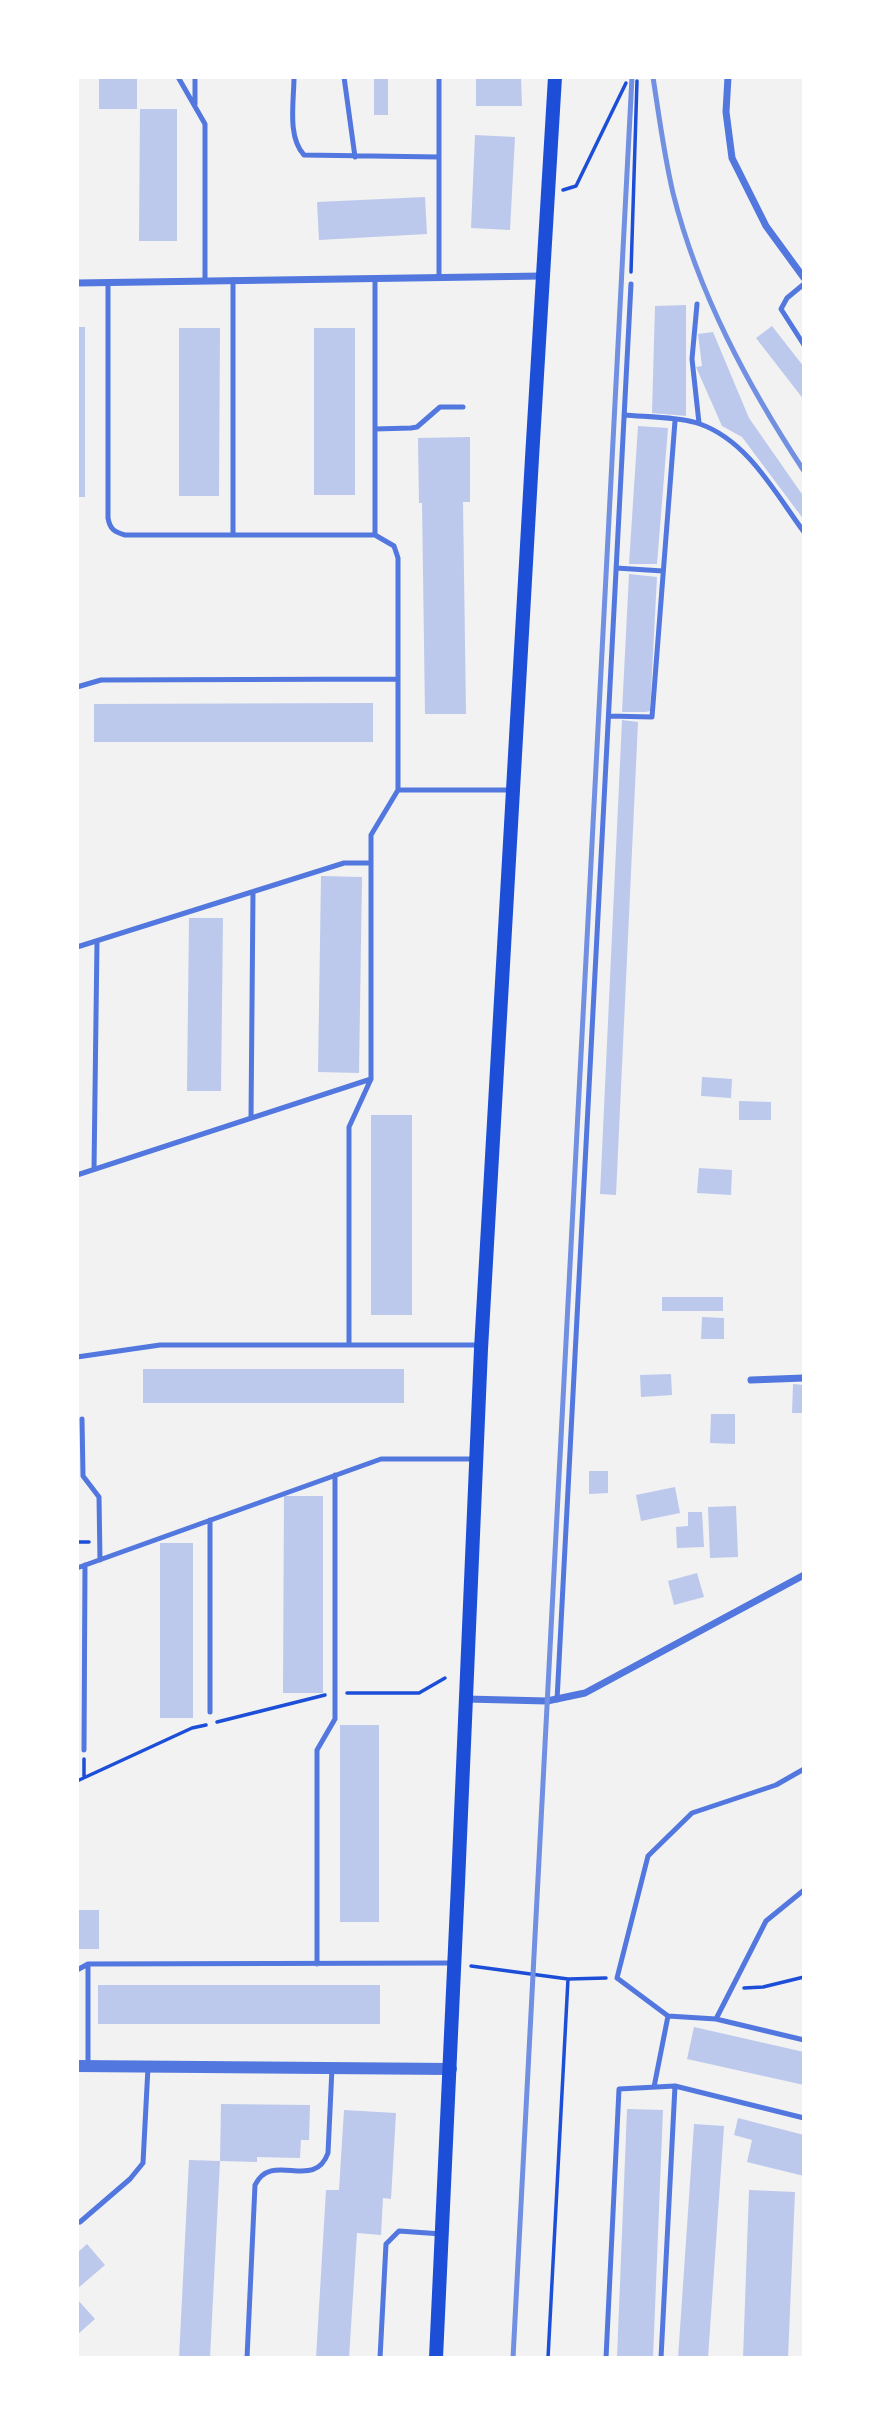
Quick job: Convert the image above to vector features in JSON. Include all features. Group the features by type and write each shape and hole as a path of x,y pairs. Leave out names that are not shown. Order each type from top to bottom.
{"main road":[{"path":"436,2358 452,2069 481,1345 555,77"}],"street":[{"path":"729,77 726,113 732,158 766,226 804,278"},
{"path":"77,283 542,276"},
{"path":"751,1380 804,1378"},
{"path":"466,1699 557,1700 585,1693 804,1576"},
{"path":"83,2066 452,2069"}],"lane":[{"path":"178,77 205,124 205,281"},
{"path":"195,77 195,107"},
{"path":"294,77 294,136 297,148 304,155 439,157"},
{"path":"344,77 355,157"},
{"path":"439,77 439,278"},
{"path":"375,279 375,534"},
{"path":"233,280 233,535"},
{"path":"108,283 108,518 110,527 116,533 375,534 397,552 398,790 372,835 371,1079 349,1127 349,1345"},
{"path":"557,1700 631,284"},
{"path":"804,284 787,298 782,309 804,345"},
{"path":"697,304 692,359 699,423"},
{"path":"375,429 411,429 440,407 463,407"},
{"path":"624,415 699,423 732,441 751,461 804,532"},
{"path":"608,716 652,717 675,421"},
{"path":"616,568 663,571"},
{"path":"77,687 101,680 398,679"},
{"path":"398,790 513,790"},
{"path":"77,947 344,863 371,863"},
{"path":"251,1118 253,892"},
{"path":"94,1169 97,941"},
{"path":"77,1175 371,1079"},
{"path":"77,1357 160,1345 481,1345"},
{"path":"82,1419 83,1476 99,1497 100,1560"},
{"path":"77,1568 381,1459 476,1459"},
{"path":"317,1964 317,1750 335,1719 335,1475"},
{"path":"210,1520 210,1712"},
{"path":"85,1565 85,1750"},
{"path":"804,1769 776,1785 692,1813 648,1856 617,1978 668,2016 716,2019 804,2040"},
{"path":"716,2019 766,1921 804,1890"},
{"path":"77,1970 88,1964 455,1964"},
{"path":"83,2066 88,1964"},
{"path":"654,2087 668,2016"},
{"path":"80,2222 130,2179 143,2163 148,2067"},
{"path":"247,2358 255,2185 266,2171 306,2171 319,2168 324,2162 328,2153 332,2068"},
{"path":"661,2358 675,2086"},
{"path":"606,2358 619,2089 675,2086 804,2118"},
{"path":"380,2358 386,2244 399,2231 443,2234"}],"path":[{"path":"631,284 637,80"},
{"path":"548,195 576,186 626,83"},
{"path":"77,1781 192,1728 335,1693 419,1692 445,1678"},
{"path":"85,1750 85,1777"},
{"path":"455,1964 568,1979 601,1978"},
{"path":"731,1989 763,1987 804,1977"},
{"path":"548,2358 568,1979"}],"building":[{"path":"99,77 137,77 137,109 99,109"},
{"path":"374,77 388,77 388,115 374,115"},
{"path":"476,77 521,77 522,106 476,106"},
{"path":"140,109 177,109 177,241 139,241"},
{"path":"475,135 515,137 510,230 471,228"},
{"path":"425,197 427,234 319,240 317,202"},
{"path":"686,305 686,416 652,413 655,306"},
{"path":"772,326 804,367 804,400 756,338"},
{"path":"77,327 85,327 85,497 77,497"},
{"path":"179,328 220,328 219,496 179,496"},
{"path":"314,328 355,328 355,495 314,495"},
{"path":"713,332 749,418 804,497 804,520 742,437 722,426 696,367 702,366 698,334"},
{"path":"638,426 668,428 657,564 629,564"},
{"path":"470,437 470,502 463,502 466,714 425,714 422,503 419,503 418,438"},
{"path":"629,574 657,577 650,711 646,712 622,712"},
{"path":"373,703 373,742 94,742 94,704"},
{"path":"622,720 638,722 616,1195 600,1194"},
{"path":"321,876 362,877 359,1073 318,1072"},
{"path":"189,918 223,918 221,1091 187,1091"},
{"path":"702,1077 732,1079 731,1098 701,1096"},
{"path":"739,1101 771,1102 771,1120 739,1120"},
{"path":"371,1115 412,1115 412,1315 371,1315"},
{"path":"699,1168 732,1170 731,1195 697,1193"},
{"path":"662,1297 723,1297 723,1311 662,1311"},
{"path":"702,1317 724,1318 724,1339 701,1339"},
{"path":"143,1369 404,1369 404,1403 143,1403"},
{"path":"671,1374 672,1395 641,1397 640,1375"},
{"path":"793,1384 804,1385 804,1413 792,1413"},
{"path":"711,1414 735,1414 735,1444 710,1443"},
{"path":"589,1471 608,1471 608,1493 589,1494"},
{"path":"675,1487 680,1513 641,1521 636,1495"},
{"path":"284,1496 323,1496 323,1693 283,1693"},
{"path":"736,1506 738,1557 710,1558 708,1507"},
{"path":"688,1512 702,1512 704,1547 677,1548 676,1527 688,1526"},
{"path":"160,1543 193,1543 193,1718 160,1718"},
{"path":"697,1573 704,1597 674,1605 668,1581"},
{"path":"340,1725 379,1725 379,1922 340,1922"},
{"path":"77,1910 99,1910 99,1949 77,1949"},
{"path":"98,1985 380,1985 380,2024 98,2024"},
{"path":"694,2027 804,2052 804,2085 687,2059"},
{"path":"221,2104 310,2105 309,2140 301,2140 300,2158 257,2157 257,2162 220,2161"},
{"path":"627,2109 663,2110 653,2358 617,2358"},
{"path":"344,2110 396,2113 391,2199 383,2198 381,2235 357,2233 349,2358 316,2358 326,2190 339,2190"},
{"path":"738,2118 804,2135 804,2176 747,2162 752,2140 734,2135"},
{"path":"694,2124 724,2126 708,2358 678,2358"},
{"path":"189,2160 220,2161 210,2358 179,2358"},
{"path":"749,2190 795,2192 788,2358 743,2358"},
{"path":"87,2244 105,2265 77,2289 77,2253"},
{"path":"77,2299 95,2319 77,2335"}],"railway":[{"path":"513,2358 632,77"},
{"path":"653,77 673,193 696,267 727,338 763,406 804,471"}]}
